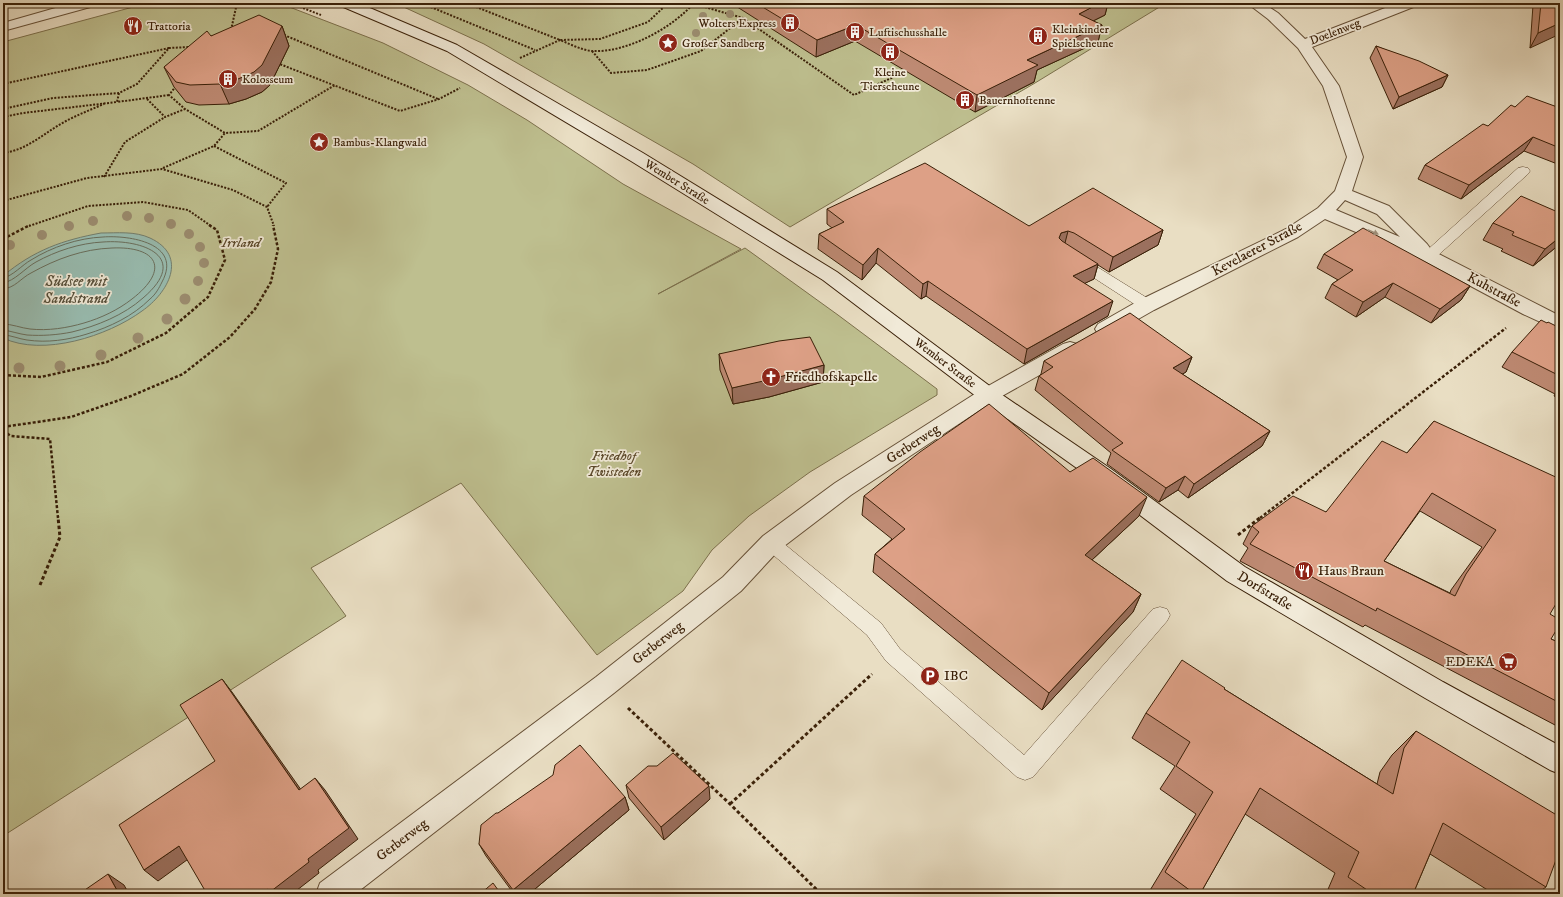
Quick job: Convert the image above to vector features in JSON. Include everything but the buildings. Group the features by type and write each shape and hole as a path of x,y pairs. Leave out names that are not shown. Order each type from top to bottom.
{"street":[{"path":"3,27 88,3"},
{"name":"Wember Straße","path":"346,3 452,48 637,157 830,276 988,395"},
{"name":"Kevelaerer Straße","path":"988,395 1147,305 1292,233 1324,212 1343,193 1355,157 1331,86 1303,45 1274,16 1254,3"},
{"name":"Doelenweg","path":"1303,45 1411,3"},
{"name":"Kuhstraße","path":"1343,193 1383,210 1429,256"},
{"name":"Kuhstraße","path":"1324,212 1429,256 1530,310 1560,324"},
{"name":"Gerberweg","path":"330,894 604,685 732,584 771,543 843,489 988,395"},
{"name":"Dorfstraße","path":"988,395 1103,475 1236,574 1434,690 1560,761"}],"lane":[{"path":"1429,256 1523,171"},
{"path":"1064,252 1147,305"},
{"path":"771,543 874,629 893,655 1024,770 1160,615"}],"path":[{"path":"230,31 237,3"},
{"path":"421,3 535,51"},
{"path":"466,3 592,51 614,48 643,39 668,26 694,4 743,18 854,95 910,70"},
{"path":"515,61 560,40 600,39 648,22 668,3"},
{"path":"592,51 611,73 647,70 701,51 743,18"},
{"path":"277,32 439,99"},
{"path":"3,84 169,48 198,47"},
{"path":"3,109 53,98 119,93 137,84 169,48"},
{"path":"270,61 400,111 439,99 460,88"},
{"path":"3,117 23,113 169,95 178,83"},
{"path":"169,95 185,109 225,133 258,131 335,85"},
{"path":"117,102 119,93"},
{"path":"147,98 166,117"},
{"path":"3,153 11,152 40,139 66,120 106,103"},
{"path":"104,177 125,142 166,117 185,109"},
{"path":"3,201 87,178 162,169 214,146 225,133"},
{"path":"214,146 286,183 267,207"},
{"path":"3,427 71,417 131,396 183,374 230,337 255,309 271,282 278,249 274,227 267,207 233,190 162,169"},
{"path":"3,239 32,224 88,206 143,202 188,210 217,230 225,260 208,296 166,333 107,362 41,377 3,376"},
{"path":"1211,556 1530,310"},
{"path":"3,431 11,436 50,439 60,537 40,585"},
{"path":"3,475 7,501 3,520"},
{"path":"730,804 893,655"},
{"path":"604,685 730,804 821,894"}],"green space":[{"name":"Irrland","path":"148,3 279,3 383,43 468,85 527,120 623,184 741,249 658,294 745,248 937,389 937,395 810,472 749,516 712,550 683,591 597,655 461,483 311,568 346,616 3,836 3,42"},
{"path":"395,3 1166,3 1035,83 790,227 693,164 484,44"}],"water":[{"name":"Südsee mit Sandstrand","path":"101,233 138,234 150,238 162,246 169,254 171,264 170,274 160,295 142,311 128,320 94,336 56,344 37,345 19,343 3,338 3,276 26,259 49,247 74,239"}],"place":[{"name":"Wolters Express","path":"790,23"},
{"name":"Trattoria","path":"133,26"},
{"name":"Luftischusshalle","path":"855,32"},
{"name":"Kleinkinder Spielscheune","path":"1038,36"},
{"name":"Großer Sandberg","path":"668,43"},
{"name":"Kleine Tierscheune","path":"890,52"},
{"name":"Kolosseum","path":"228,79"},
{"name":"Bauernhoftenne","path":"965,100"},
{"name":"Bambus-Klangwald","path":"319,142"},
{"name":"Friedhofskapelle","path":"771,377"},
{"name":"Haus Braun","path":"1304,571"},
{"name":"EDEKA","path":"1508,662"},
{"name":"IBC","path":"930,676"}],"park label":[{"name":"Friedhof Twisteden","path":"614,464"}]}
